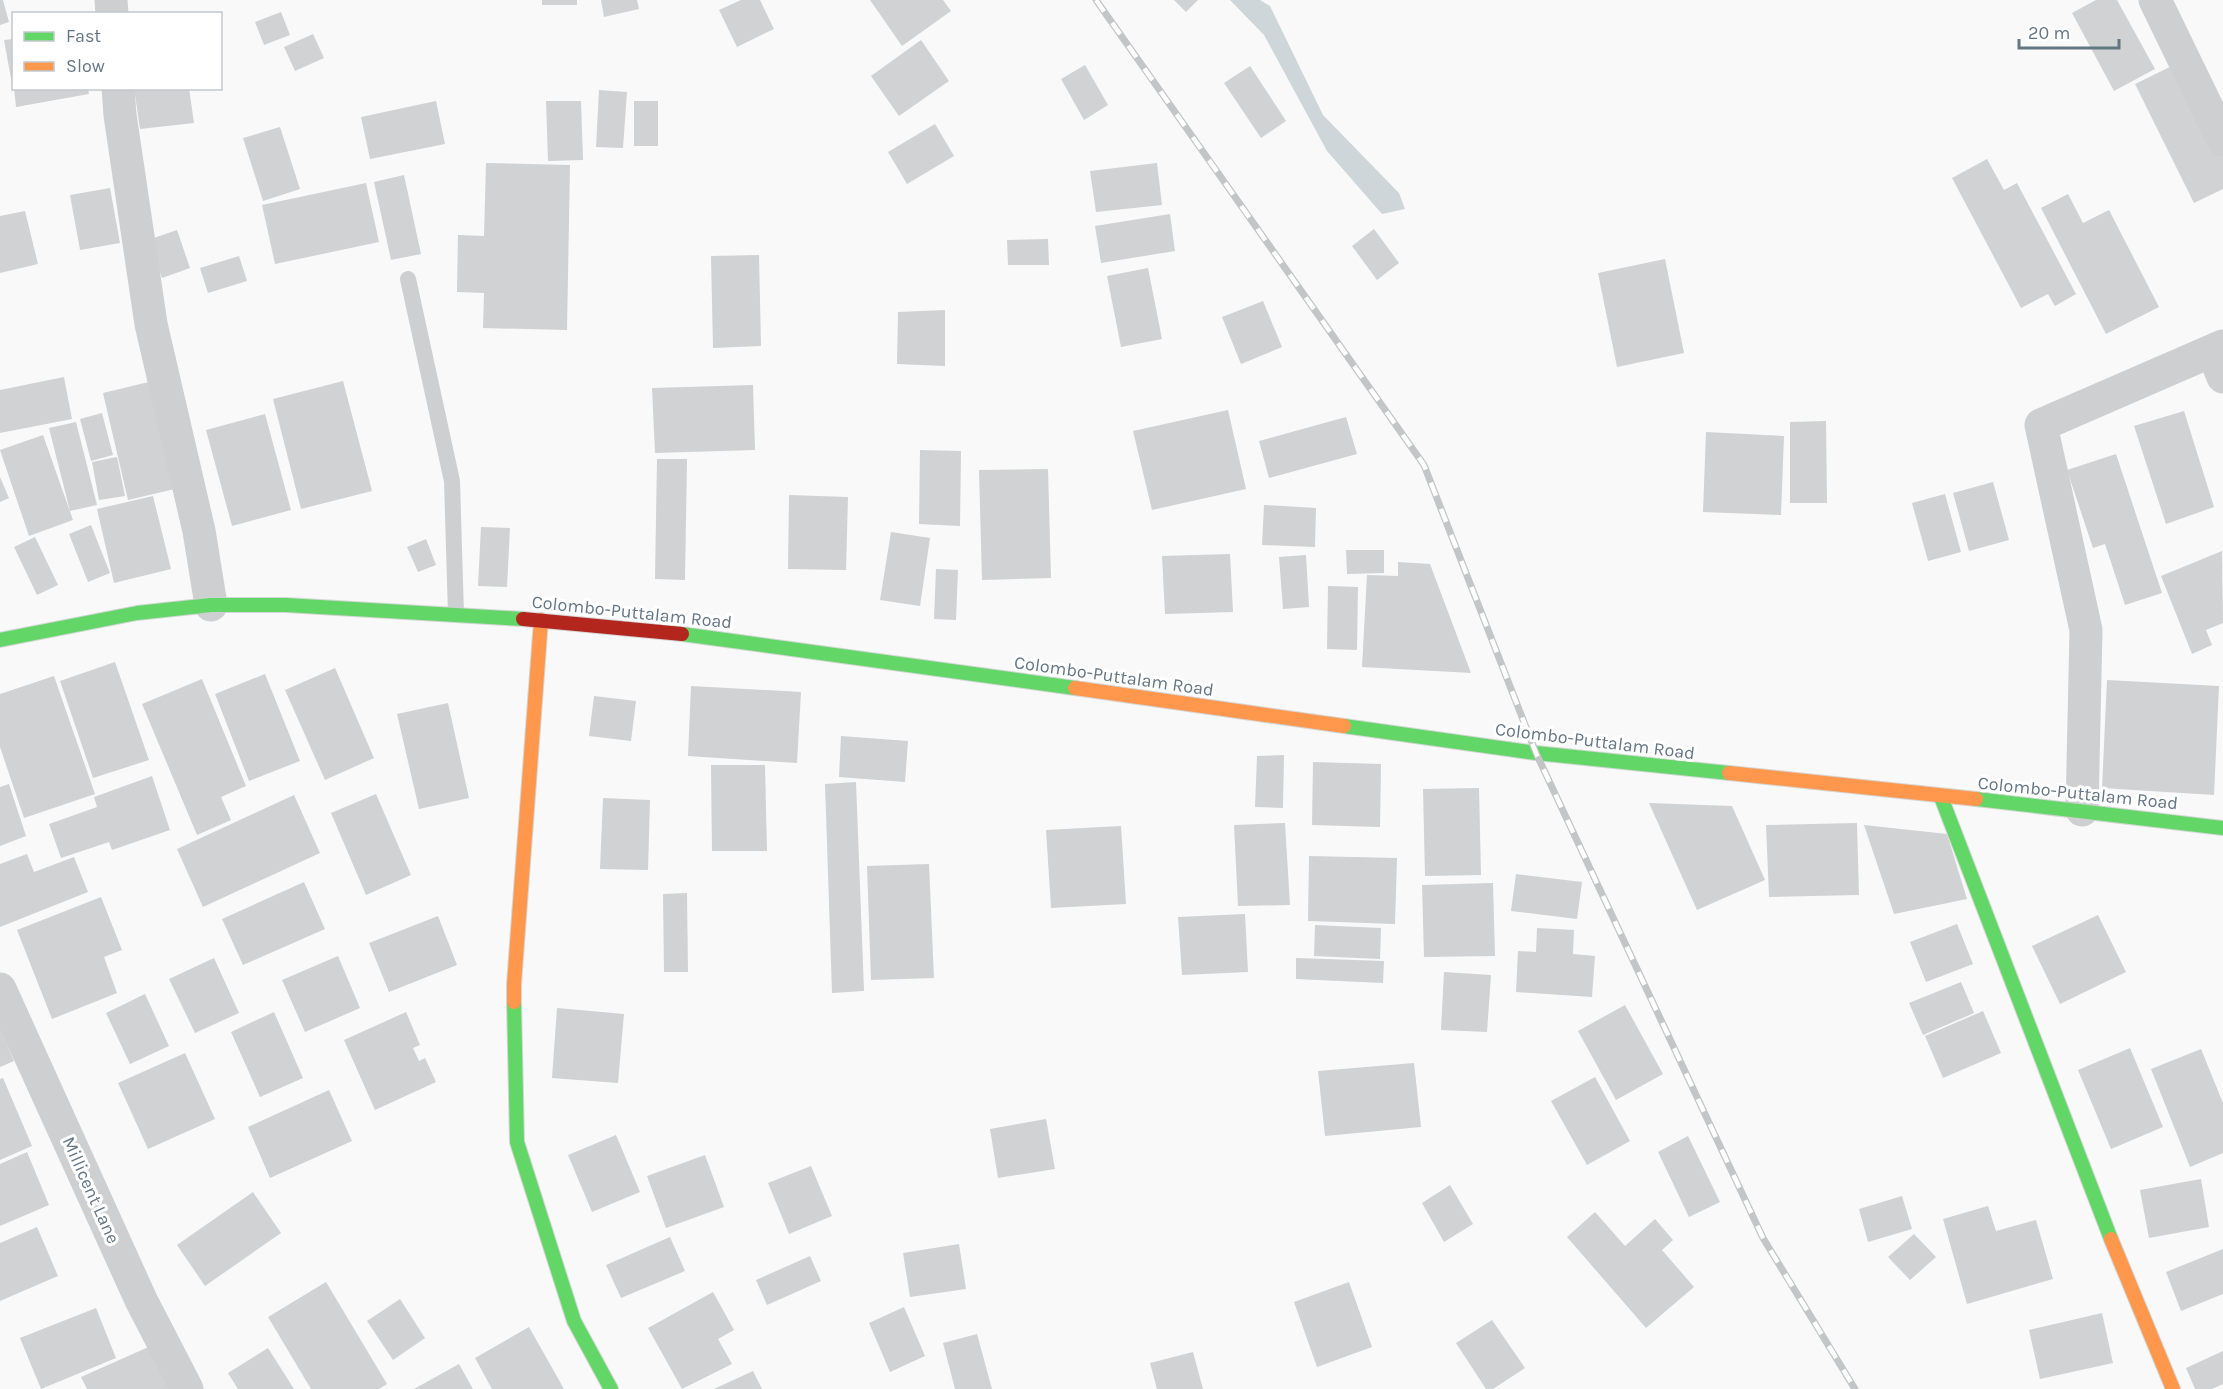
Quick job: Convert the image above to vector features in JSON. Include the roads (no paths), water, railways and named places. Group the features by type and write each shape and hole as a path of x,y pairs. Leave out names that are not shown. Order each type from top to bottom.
{"main road":[{"name":"Colombo-Puttalam Road","path":"0,640 137,613 211,605 286,605 541,620 716,638 1536,753 2082,810 2223,828"},
{"path":"541,620 514,984 517,1142 574,1321 610,1389"},
{"path":"1941,796 2126,1278 2173,1389"}],"street":[{"path":"2155,0 2223,140"},
{"path":"118,90 151,324 199,531 211,605"},
{"path":"2082,810 2086,630 2041,425 2220,358"},
{"name":"Millicent Lane","path":"0,989 141,1300 187,1389"}],"lane":[{"path":"408,279 452,481 456,614"}],"railway":[{"path":"1096,0 1424,465 1536,753 1763,1238 1855,1389"}]}
